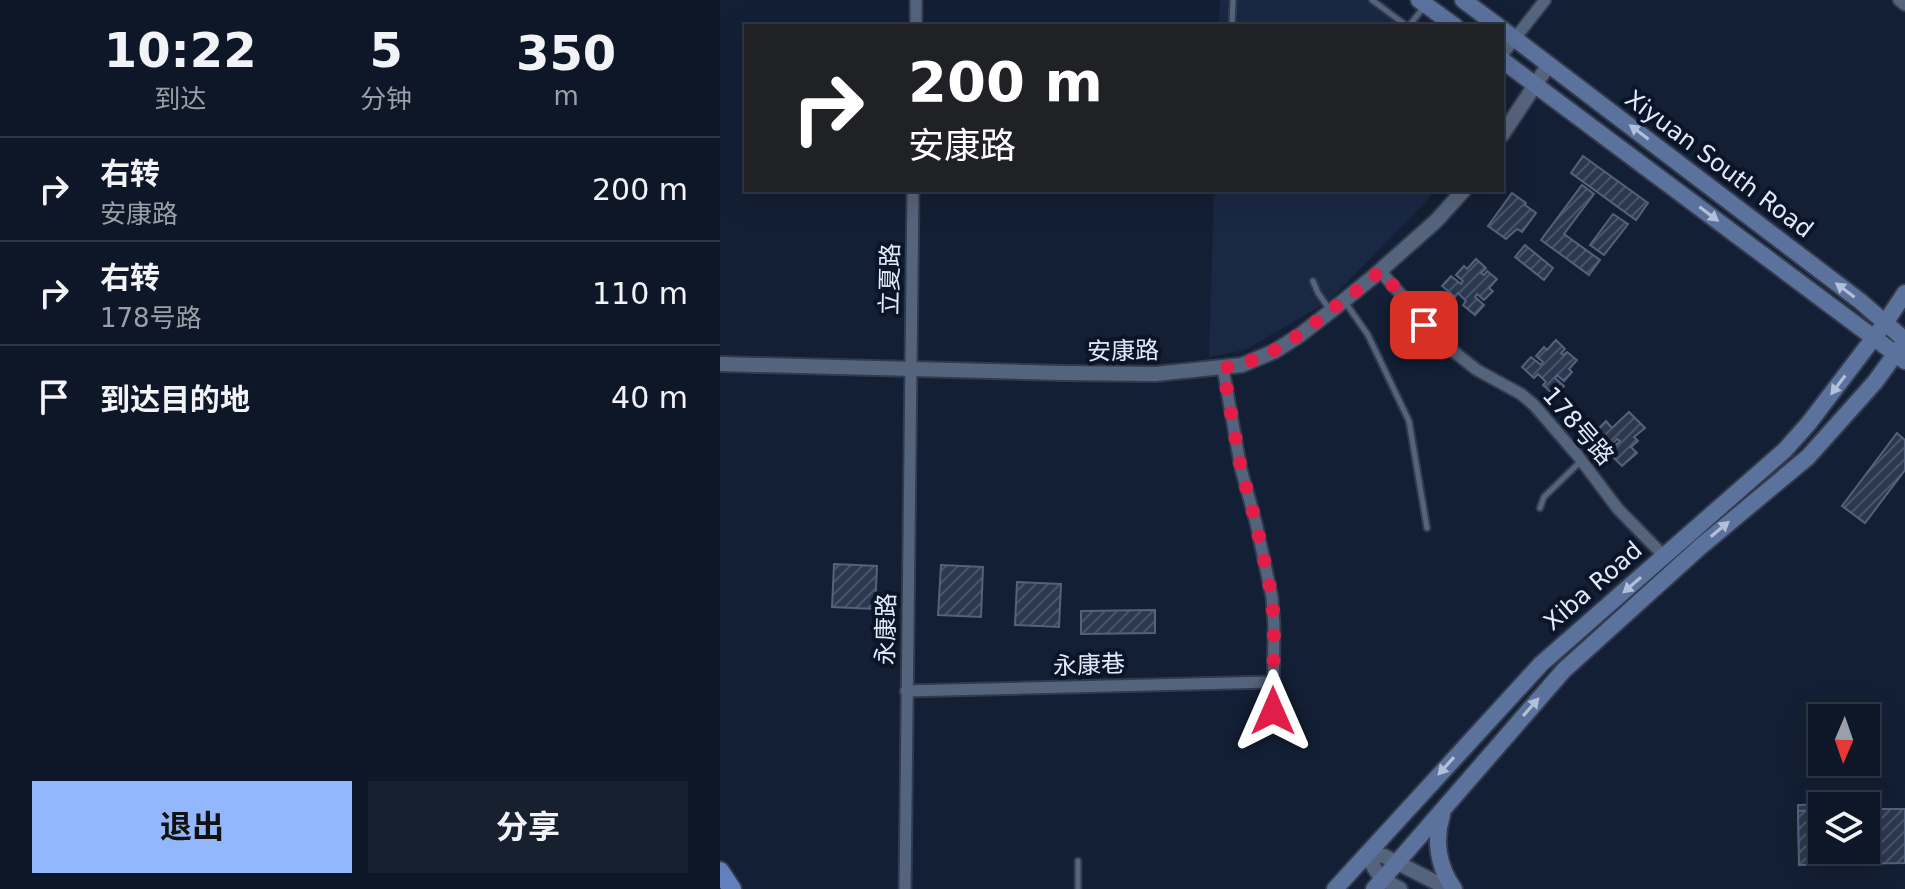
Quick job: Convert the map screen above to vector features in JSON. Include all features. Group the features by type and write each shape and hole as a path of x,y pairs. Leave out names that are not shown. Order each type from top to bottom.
{"main road":[{"name":"Xiyuan South Road","path":"1463,0 1496,24"},
{"path":"1422,2 1452,24"},
{"name":"Xiyuan South Road","path":"1505,31 1860,301 1885,323 1903,349"},
{"name":"Xiyuan South Road","path":"1504,60 1873,336 1903,349"},
{"name":"Xiba Road","path":"1335,889 1541,664 1785,450 1809,423 1905,293"},
{"name":"Xiba Road","path":"1378,884 1564,670 1700,547 1808,457 1903,349"},
{"path":"1444,809 1438,832 1439,856 1451,889"},
{"path":"720,871 732,889"}],"street":[{"path":"916,0 916,24"},
{"path":"1505,31 1545,0"},
{"path":"1899,0 1905,5"},
{"path":"1504,132 1549,64"},
{"name":"立夏路","path":"910,369 913,192"},
{"name":"安康路","path":"720,364 1155,374 1242,365 1275,351 1331,311 1436,221 1462,192"},
{"name":"178号路","path":"1380,271 1424,325 1444,344 1477,370 1521,394 1534,405 1618,509 1664,556"},
{"path":"1223,368 1241,469 1270,587 1274,626 1273,711"},
{"name":"永康路","path":"905,889 910,369"},
{"name":"永康巷","path":"906,691 1273,682"},
{"path":"1400,889 1378,884 1368,854 1384,856 1451,889"}],"lane":[{"path":"1232,24 1233,0"},
{"path":"1372,0 1405,24"},
{"path":"1409,24 1422,2"},
{"path":"1313,281 1331,311"},
{"path":"1344,300 1368,335 1409,421 1427,528"},
{"path":"1540,508 1544,497 1582,461"},
{"path":"1078,861 1078,889"}],"shaded area":[{"path":"1220,0 1378,0 1410,24 1219,24"},
{"path":"1214,192 1435,192 1329,301 1245,350 1209,357"}],"building":[{"path":"1583,156 1648,203 1636,220 1571,173"},
{"path":"1582,185 1594,194 1564,234 1600,260 1589,275 1541,240"},
{"path":"1512,193 1536,213 1522,232 1517,229 1506,239 1488,226"},
{"path":"1613,214 1628,224 1604,255 1590,245"},
{"path":"1525,245 1553,268 1544,280 1515,257"},
{"path":"1476,259 1486,268 1481,273 1484,275 1487,271 1497,279 1489,288 1493,291 1484,300 1477,294 1475,297 1484,305 1475,315 1463,305 1466,301 1458,293 1455,297 1442,286 1451,276 1461,284 1463,281 1456,275"},
{"path":"1556,340 1565,349 1561,353 1563,355 1567,352 1577,360 1564,381 1557,375 1555,378 1564,386 1555,396 1543,385 1546,382 1538,374 1534,378 1522,367 1531,357 1541,365 1543,362 1536,356"},
{"path":"1629,412 1645,428 1634,437 1638,441 1631,447 1637,453 1622,466 1608,452 1620,441 1617,439 1606,450 1592,435 1606,421 1612,428"},
{"path":"1897,433 1905,440 1905,470 1865,523 1842,506"},
{"path":"834,564 877,566 875,609 832,607"},
{"path":"941,565 983,567 981,617 938,615"},
{"path":"1017,582 1061,584 1059,627 1015,625"},
{"path":"1155,610 1155,633 1081,634 1081,611"},
{"path":"1798,805 1808,805 1808,848 1799,848"},
{"path":"1880,809 1905,809 1905,863 1880,863"},
{"path":"1798,811 1808,811 1808,864 1852,864 1799,865"}],"route":[{"path":"1273,711 1272,597 1241,469 1223,368 1242,365 1275,351 1300,335 1380,271 1424,325"}]}
